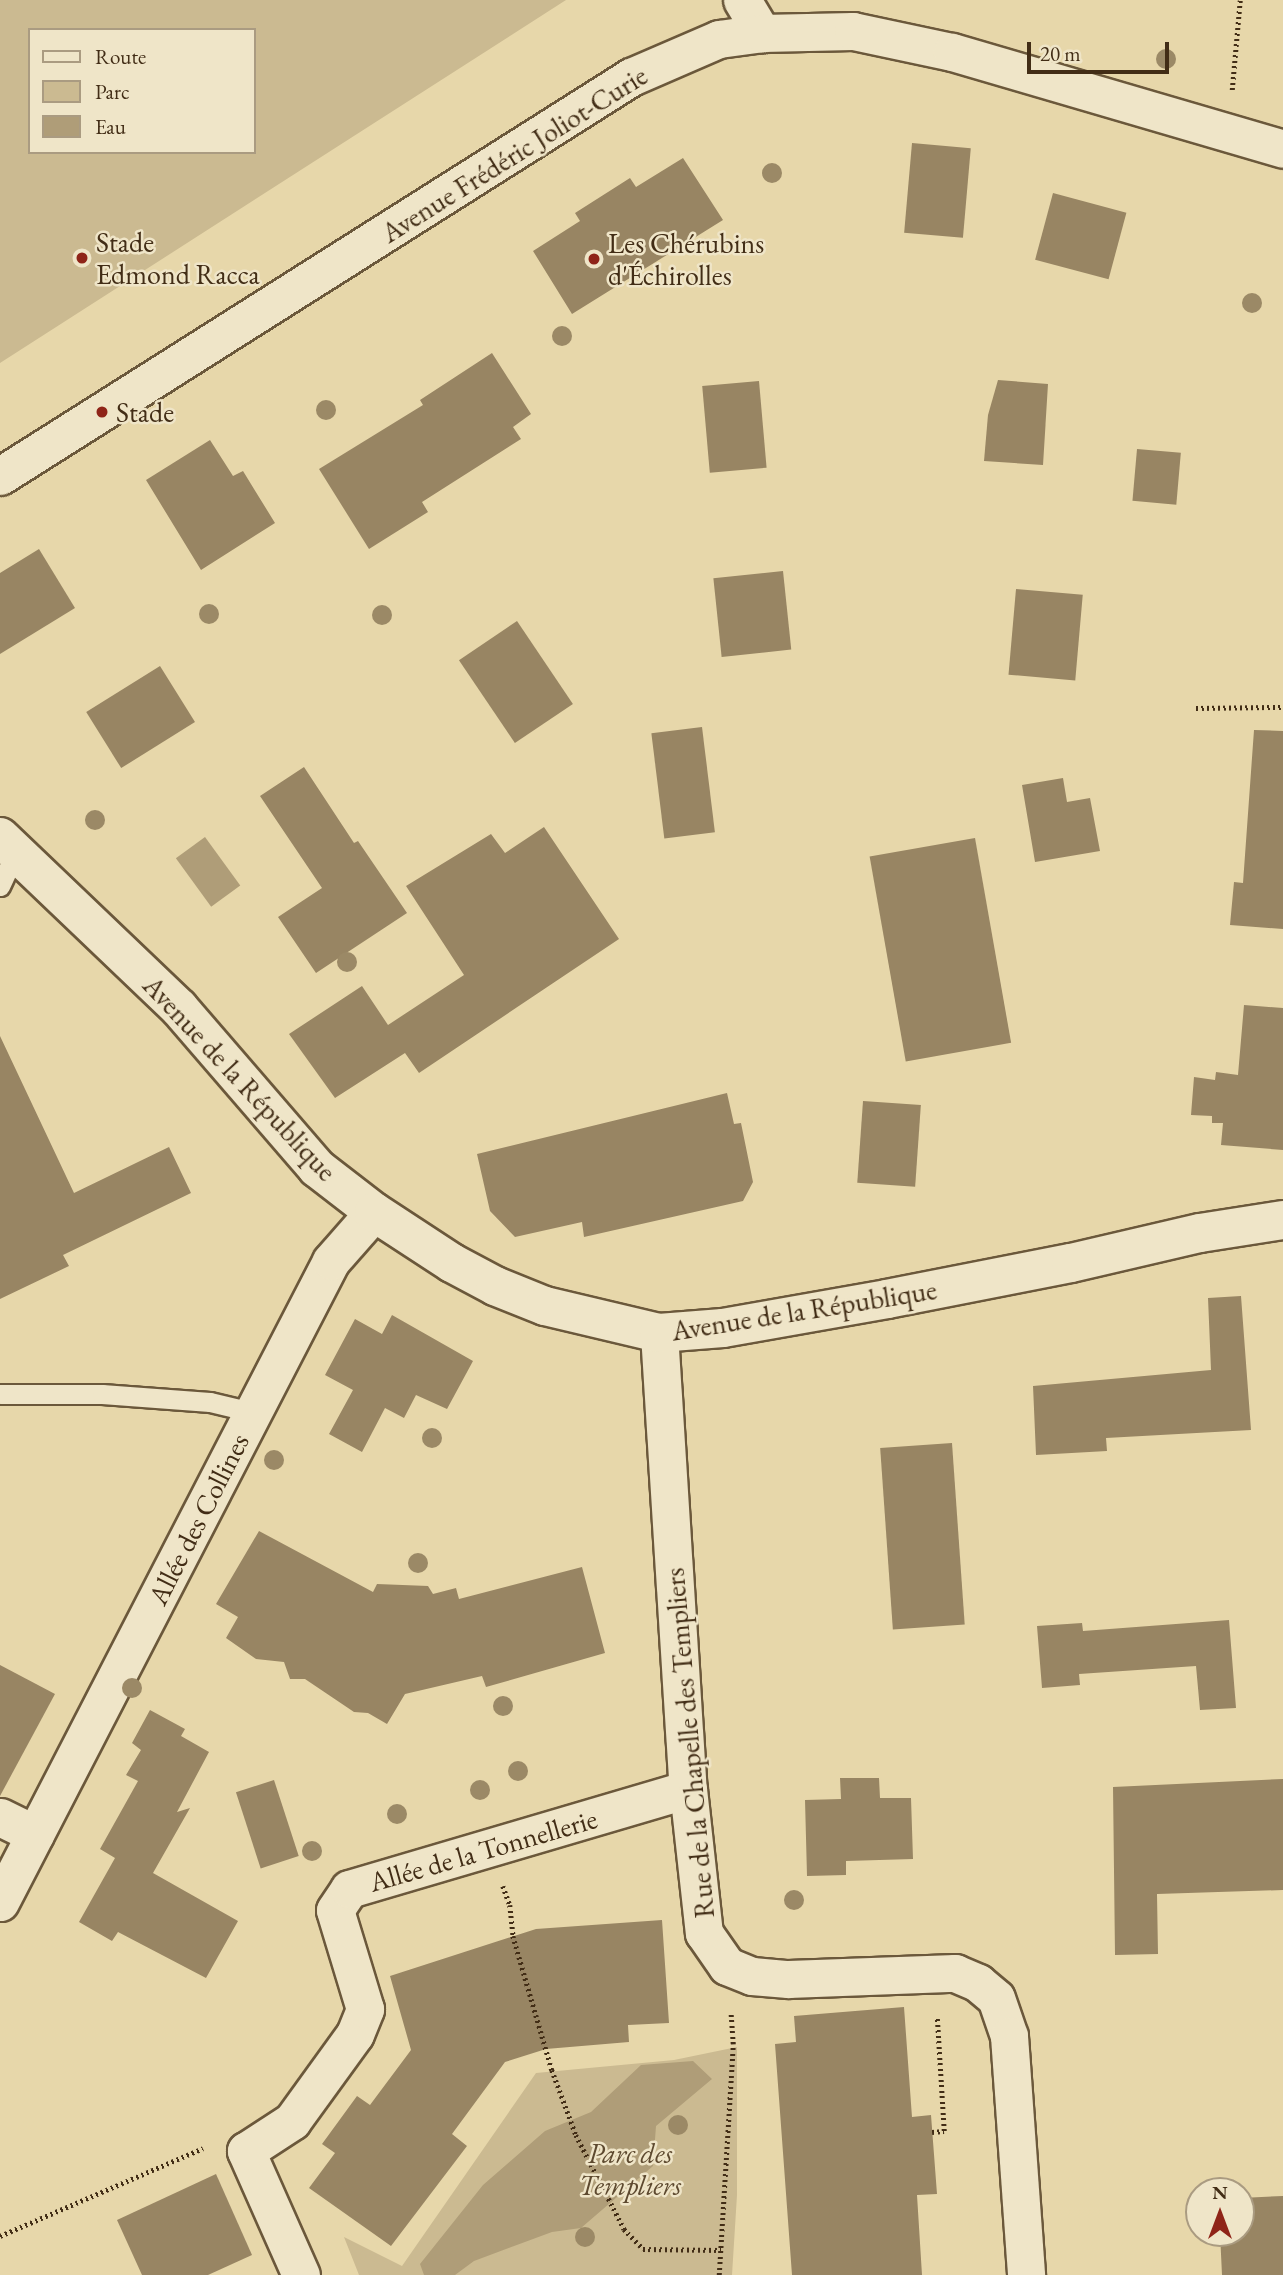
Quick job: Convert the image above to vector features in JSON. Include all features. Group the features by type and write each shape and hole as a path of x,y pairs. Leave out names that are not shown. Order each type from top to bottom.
{"street":[{"path":"742,0 762,33"},
{"name":"Avenue Frédéric Joliot-Curie","path":"0,476 631,77 719,39 762,33 853,31 952,52 1241,139 1283,149"},
{"name":"Avenue de la République","path":"5,852 179,1008 317,1168 374,1212 452,1263 495,1286 545,1307 659,1333 723,1328 874,1302 1071,1263 1200,1233 1283,1220"},
{"name":"Allée des Collines","path":"0,1902 331,1261 374,1212"},
{"name":"Rue de la Chapelle des Templiers","path":"659,1333 688,1789 704,1933 727,1966"},
{"name":"Allée de la Tonnellerie","path":"247,2151 292,2121 355,2034 365,2008 335,1910 349,1889 491,1850 688,1789"},
{"path":"0,1818 35,1834"},
{"path":"727,1966 752,1976 788,1979 955,1973 978,1983 996,1998 1009,2036 1026,2275"},
{"path":"247,2151 302,2275"}],"lane":[{"path":"0,886 5,852"},
{"path":"0,1394 102,1394 196,1401 252,1412"}],"path":[{"path":"1240,0 1231,83 1241,139"},
{"path":"1196,708 1283,707"},
{"path":"491,1850 510,1905 513,1936 552,2070 576,2135 624,2229 643,2249 721,2250"},
{"path":"719,2275 733,2044 727,1966"},
{"path":"932,2132 944,2131 934,1974"},
{"path":"0,2236 232,2135 247,2151"}],"green space":[{"name":"Stade Edmond Racca","path":"0,0 566,0 0,363"},
{"name":"Parc des Templiers","path":"737,2047 737,2195 732,2275 359,2275 344,2237 402,2266 536,2073 674,2060"}],"water":[{"path":"205,837 240,886 211,907 176,858"},
{"path":"693,2061 712,2079 656,2126 653,2166 581,2228 552,2232 474,2261 455,2275 424,2275 420,2264 483,2185 545,2131 591,2112 641,2065"}],"building":[{"path":"912,143 971,148 963,238 904,233"},
{"path":"683,158 723,220 572,314 533,251 580,221 575,213 630,178 636,187"},
{"path":"1053,193 1126,213 1109,279 1035,260"},
{"path":"492,353 531,414 513,427 521,439 422,502 428,512 369,549 319,469 423,405 420,400"},
{"path":"998,380 1048,384 1043,465 984,461 988,415"},
{"path":"759,381 767,468 710,473 702,386"},
{"path":"210,440 233,476 243,471 275,523 201,570 146,480"},
{"path":"1137,449 1181,453 1176,505 1132,501"},
{"path":"39,549 75,608 0,654 0,573"},
{"path":"783,571 791,650 722,657 713,578"},
{"path":"1016,589 1083,595 1075,681 1009,675"},
{"path":"517,621 573,704 515,743 459,660"},
{"path":"160,666 195,722 121,768 86,712"},
{"path":"702,727 715,832 664,838 651,733"},
{"path":"1254,730 1283,731 1283,929 1230,925 1234,882 1243,883"},
{"path":"304,767 354,843 358,841 407,913 316,973 278,917 322,888 260,796"},
{"path":"1063,778 1067,802 1090,798 1100,851 1035,862 1022,785"},
{"path":"544,827 619,939 419,1073 405,1053 335,1098 289,1034 362,986 388,1025 464,975 406,886 491,834 505,853"},
{"path":"975,838 1011,1043 906,1061 870,857"},
{"path":"1244,1005 1283,1008 1283,1150 1221,1145 1223,1123 1212,1123 1212,1116 1191,1115 1194,1077 1215,1080 1216,1072 1238,1075"},
{"path":"0,1036 74,1193 169,1147 191,1193 63,1255 69,1266 0,1299"},
{"path":"727,1093 734,1124 741,1123 753,1182 743,1201 584,1237 582,1222 515,1237 490,1211 477,1154"},
{"path":"863,1101 921,1105 915,1187 857,1183"},
{"path":"1241,1296 1251,1430 1106,1438 1107,1451 1036,1455 1033,1386 1211,1370 1208,1298"},
{"path":"392,1315 473,1361 447,1409 416,1395 404,1418 385,1408 362,1452 329,1434 353,1390 325,1375 355,1319 382,1334"},
{"path":"952,1443 965,1625 893,1630 880,1448"},
{"path":"259,1531 373,1592 377,1584 428,1586 433,1594 456,1588 459,1599 582,1567 605,1653 486,1687 482,1676 405,1694 387,1724 368,1713 354,1712 305,1679 290,1679 284,1662 256,1659 226,1638 238,1617 216,1604"},
{"path":"1229,1620 1236,1708 1200,1710 1196,1666 1079,1674 1080,1685 1042,1688 1037,1626 1082,1623 1083,1631"},
{"path":"0,1665 55,1694 0,1796"},
{"path":"150,1710 185,1729 181,1736 209,1752 177,1812 190,1808 153,1873 238,1921 206,1978 118,1932 112,1941 79,1922 115,1858 100,1849 138,1781 126,1775 141,1750 132,1743"},
{"path":"840,1778 879,1778 880,1798 911,1798 913,1859 846,1861 846,1875 807,1876 805,1800 841,1799"},
{"path":"1283,1779 1283,1890 1157,1894 1158,1954 1115,1955 1113,1787"},
{"path":"274,1780 299,1856 261,1868 236,1792"},
{"path":"662,1920 669,2023 628,2025 629,2042 546,2049 505,2062 452,2134 467,2146 391,2246 309,2188 335,2153 322,2144 357,2096 370,2105 411,2050 390,1976 536,1929"},
{"path":"904,2007 912,2117 931,2115 937,2194 917,2195 922,2275 792,2275 775,2044 796,2042 794,2016"},
{"path":"216,2174 252,2255 208,2275 142,2275 117,2220"},
{"path":"1283,2196 1283,2275 1222,2275 1221,2247 1255,2247 1255,2197"}],"place":[{"name":"Stade Edmond Racca","path":"82,258"},
{"name":"Les Chérubins d'Échirolles","path":"594,259"},
{"name":"Stade","path":"102,412"}]}
